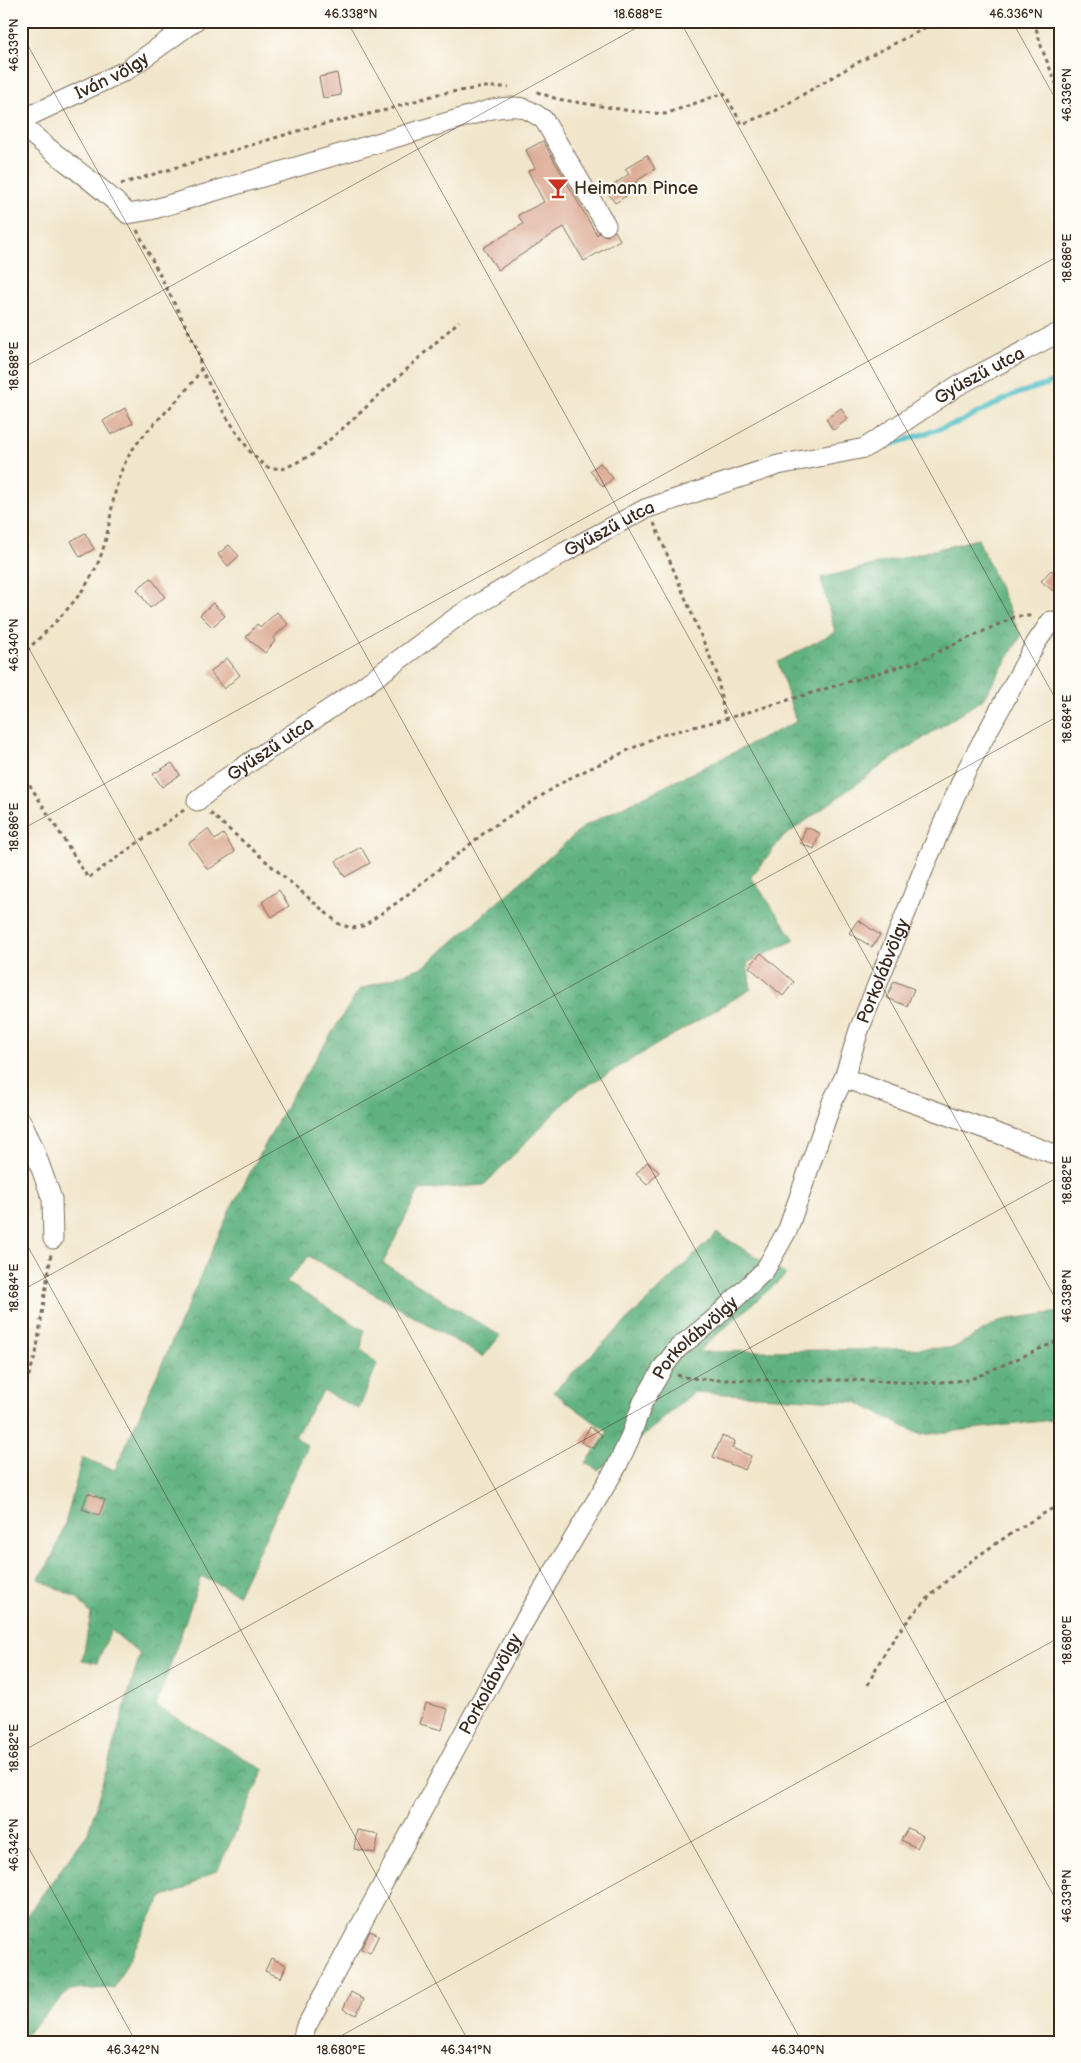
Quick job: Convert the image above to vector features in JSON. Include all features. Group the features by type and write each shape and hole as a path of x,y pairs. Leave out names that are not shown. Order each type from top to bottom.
{"street":[{"name":"Iván völgy","path":"21,120 127,70 195,21"},
{"path":"21,124 41,143 102,190 128,214 151,210 492,109 514,106 529,109 544,120 606,225"},
{"name":"Gyűszű utca","path":"197,801 222,781 361,688 458,616 565,552 648,508 778,464 865,448 957,386 1060,332"},
{"name":"Porkolábvölgy","path":"302,2042 305,2029 519,1630 630,1440 642,1402 678,1348 712,1321 765,1270 788,1229 832,1102 844,1078 859,1030 928,858 966,771 1036,643 1051,621"},
{"path":"844,1078 1060,1156"},
{"path":"21,1121 33,1146 52,1199 53,1239"}],"path":[{"path":"1034,21 1042,49 1060,93"},
{"path":"128,214 198,350 201,369 224,414 251,453 266,467 283,468 312,454 459,321"},
{"path":"21,656 53,624 87,584 102,553 123,468 136,444 192,384 201,369"},
{"path":"648,508 717,674 725,719"},
{"path":"21,771 88,878 197,801 339,924 352,928 363,926 398,902 489,829 568,779 658,736 725,719 918,661 1016,616 1032,615 1051,621"},
{"path":"21,1399 36,1354 53,1239"},
{"path":"661,1372 689,1378 721,1380 844,1380 927,1383 970,1380 1060,1340"},
{"path":"868,1685 876,1666 909,1618 955,1572 998,1541 1060,1504"}],"green space":[{"path":"978,539 1021,636 983,699 884,764 782,838 751,877 795,940 747,963 751,989 573,1094 484,1185 419,1190 383,1263 500,1336 483,1357 309,1256 286,1282 364,1330 361,1349 377,1364 359,1409 323,1391 295,1436 308,1447 238,1594 201,1576 156,1706 264,1770 218,1869 181,1891 161,1898 114,1988 70,1990 21,2039 21,1923 88,1833 140,1654 111,1630 97,1663 82,1661 91,1614 77,1598 38,1579 54,1552 66,1521 82,1458 115,1470 229,1212 287,1104 359,990 425,966 586,825 796,722 778,662 835,632 821,578"},
{"path":"717,1233 786,1275 697,1352 953,1348 1002,1320 1060,1312 1060,1419 921,1435 856,1402 694,1392 646,1434 598,1470 586,1463 608,1432 553,1392"}],"building":[{"path":"337,73 341,95 323,98 319,77"},
{"path":"543,141 597,235 599,233 607,236 615,231 620,240 584,261 564,227 498,270 483,248 523,224 518,215 544,202 528,171 535,168 526,150"},
{"path":"647,155 655,169 635,182 639,188 615,203 606,190 629,174 625,169"},
{"path":"125,408 133,423 111,435 103,421"},
{"path":"841,408 848,419 833,430 826,419"},
{"path":"600,463 613,478 603,487 590,471"},
{"path":"85,533 94,549 80,557 71,541"},
{"path":"229,545 239,556 228,566 218,554"},
{"path":"1051,570 1060,577 1060,582 1053,591 1041,581"},
{"path":"151,578 165,597 150,608 137,589"},
{"path":"213,603 225,616 212,627 200,615"},
{"path":"277,612 288,624 273,638 276,640 265,653 246,637 257,624 261,627"},
{"path":"227,658 240,675 224,689 210,672"},
{"path":"172,763 180,775 162,787 153,774"},
{"path":"806,827 820,833 814,849 800,843"},
{"path":"208,829 215,840 223,834 235,852 208,870 189,843"},
{"path":"361,847 370,863 345,877 336,861"},
{"path":"279,890 289,906 272,917 262,902"},
{"path":"858,920 880,935 872,947 849,933"},
{"path":"761,953 794,982 783,996 749,967"},
{"path":"894,981 914,989 907,1006 887,998"},
{"path":"647,1162 659,1172 647,1185 636,1174"},
{"path":"590,1427 602,1435 594,1449 581,1442"},
{"path":"722,1436 735,1441 732,1448 751,1456 745,1470 713,1457"},
{"path":"88,1493 105,1500 99,1515 82,1509"},
{"path":"426,1703 448,1709 442,1730 420,1724"},
{"path":"908,1828 923,1836 917,1848 901,1840"},
{"path":"357,1830 379,1834 375,1853 354,1849"},
{"path":"370,1931 379,1935 370,1953 361,1949"},
{"path":"271,1958 286,1965 281,1978 265,1971"},
{"path":"351,1992 364,1999 356,2015 343,2009"}],"waterway":[{"path":"893,444 960,422 1013,395 1060,380"}],"place":[{"name":"Heimann Pince","path":"558,188"}]}
